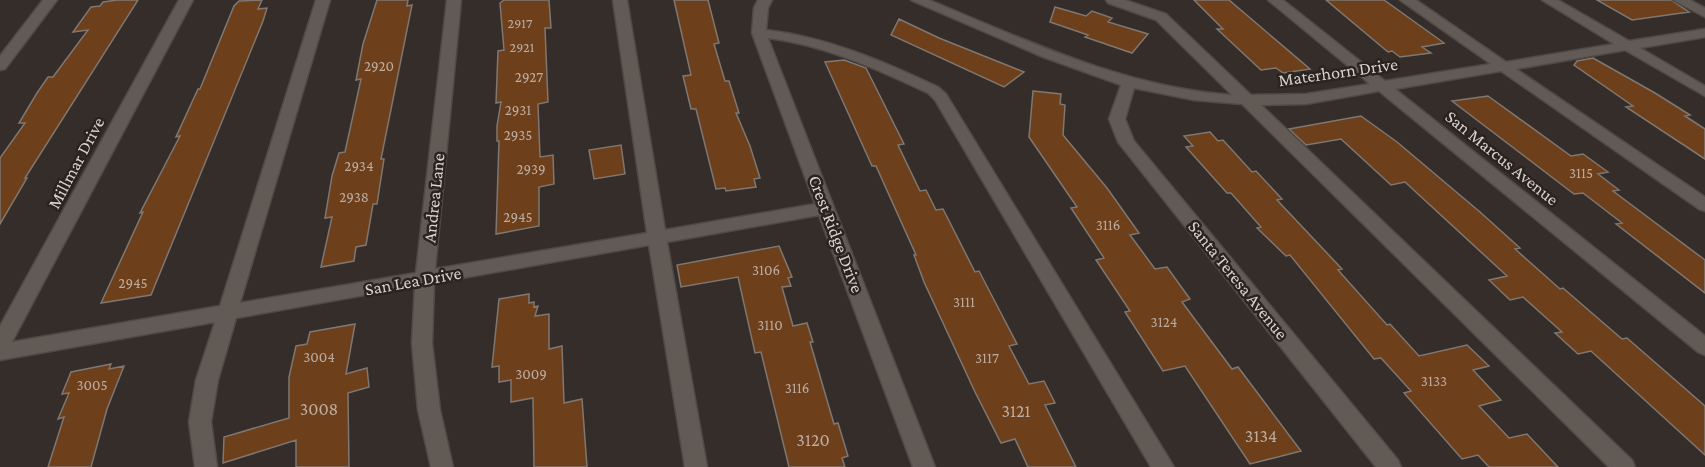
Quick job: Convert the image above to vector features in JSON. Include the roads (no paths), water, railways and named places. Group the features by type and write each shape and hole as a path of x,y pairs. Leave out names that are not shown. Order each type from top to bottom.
{"street":[{"path":"0,66 50,0"},
{"name":"Millmar Drive","path":"0,345 186,0"},
{"path":"206,467 200,422 207,381 225,314 323,0"},
{"name":"Andrea Lane","path":"442,467 429,410 422,343 425,279 454,0"},
{"path":"620,0 696,467"},
{"name":"Crest Ridge Drive","path":"765,0 761,8 759,33 924,467"},
{"name":"Materhorn Drive","path":"918,0 1080,66 1129,82 1198,96 1247,100 1306,99 1705,33"},
{"path":"1113,0 1161,17 1624,467"},
{"name":"San Marcus Avenue","path":"1275,0 1705,347"},
{"path":"1407,0 1705,205"},
{"path":"1549,0 1705,92"},
{"path":"1680,0 1705,13"},
{"path":"759,33 800,38 834,47 933,90 941,97 1163,467"},
{"name":"Santa Teresa Avenue","path":"1129,82 1117,119 1126,142 1390,467"},
{"name":"San Lea Drive","path":"0,352 826,208"}]}
